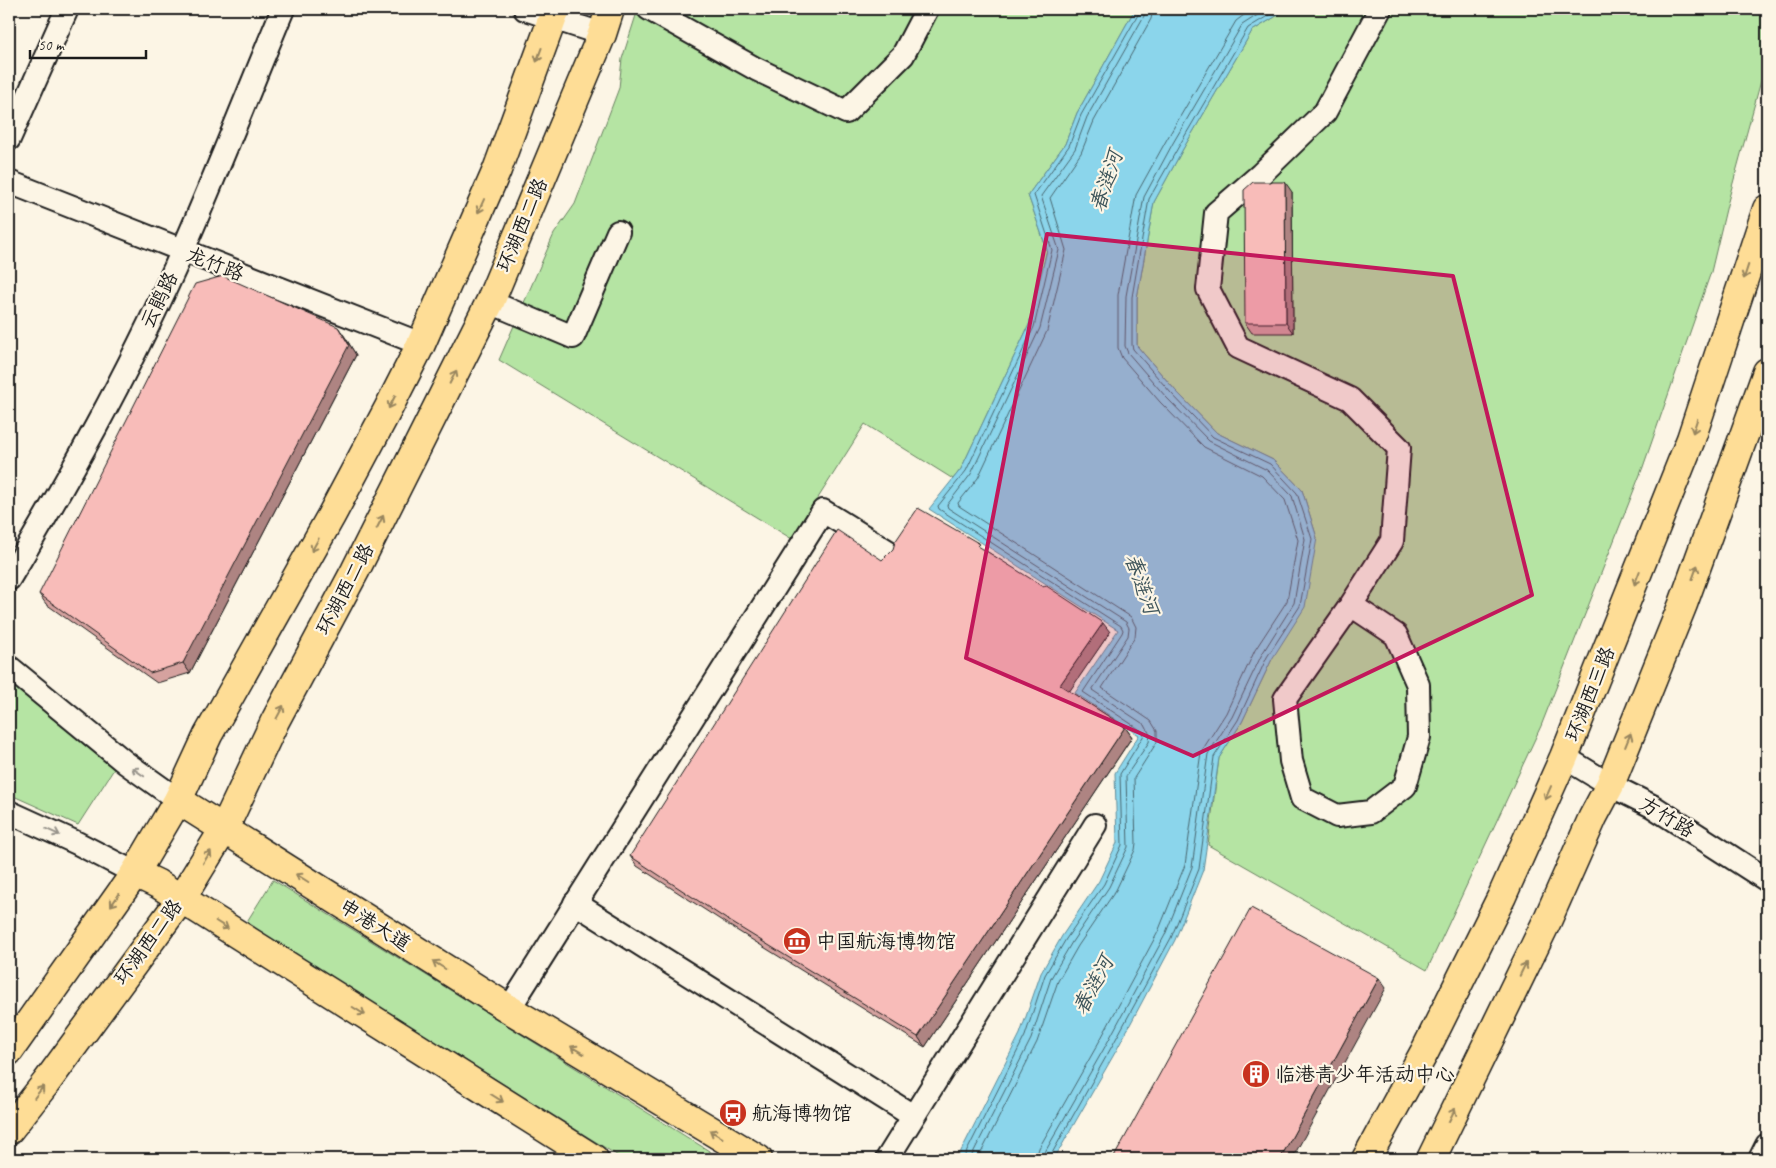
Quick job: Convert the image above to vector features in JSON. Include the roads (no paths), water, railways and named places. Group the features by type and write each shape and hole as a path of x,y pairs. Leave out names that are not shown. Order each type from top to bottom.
{"main road":[{"path":"9,1051 135,873 178,800 208,735 388,410 421,344 497,170 554,13"},
{"name":"环湖西二路","path":"9,1130 181,899 224,829 275,721 355,571 490,302 606,21"},
{"name":"环湖西三路","path":"1366,1159 1447,1008 1502,896 1564,757 1691,439 1767,209"},
{"path":"1431,1159 1547,921 1593,817 1610,785 1683,604 1767,372"},
{"name":"申港大道","path":"178,800 509,1009 758,1159"},
{"path":"135,873 158,884 594,1159"}],"street":[{"path":"9,139 67,9"},
{"name":"云鹃路","path":"9,579 54,503 125,372 182,251 283,9"},
{"path":"525,9 606,21"},
{"path":"649,9 756,69 846,112 903,56 927,9"},
{"path":"1351,605 1396,635 1418,685 1419,737 1406,786 1372,812 1337,816 1302,798 1292,761 1285,699 1351,605 1392,541 1399,448 1350,399 1238,347 1208,289 1216,213 1261,174 1325,112 1380,9"},
{"name":"龙竹路","path":"9,182 421,344"},
{"path":"490,302 573,337 618,232"},
{"path":"509,1009 823,511 889,552"},
{"name":"申港大道","path":"9,667 126,763 178,800"},
{"name":"方竹路","path":"1564,757 1610,785 1652,806 1767,880"},
{"path":"9,812 77,843 135,873"},
{"path":"887,1159 1095,825"},
{"path":"575,903 913,1116"},
{"path":"1760,1159 1767,1145"}],"water":[{"name":"春涟河","path":"1135,9 1288,9 1252,31 1154,202 1137,298 1137,346 1175,390 1217,433 1273,460 1302,490 1317,538 1305,607 1272,659 1242,722 1219,758 1203,870 1175,940 1116,1051 1054,1159 957,1159 1020,1034 1041,973 1062,936 1099,881 1117,843 1115,773 1139,735 1075,693 1118,630 929,509 961,469 1029,325 1047,250 1028,195 1065,144 1077,113"}],"place":[{"name":"中国航海博物馆","path":"797,941"},
{"name":"临港青少年活动中心","path":"1256,1074"},
{"name":"航海博物馆","path":"733,1113"}]}
